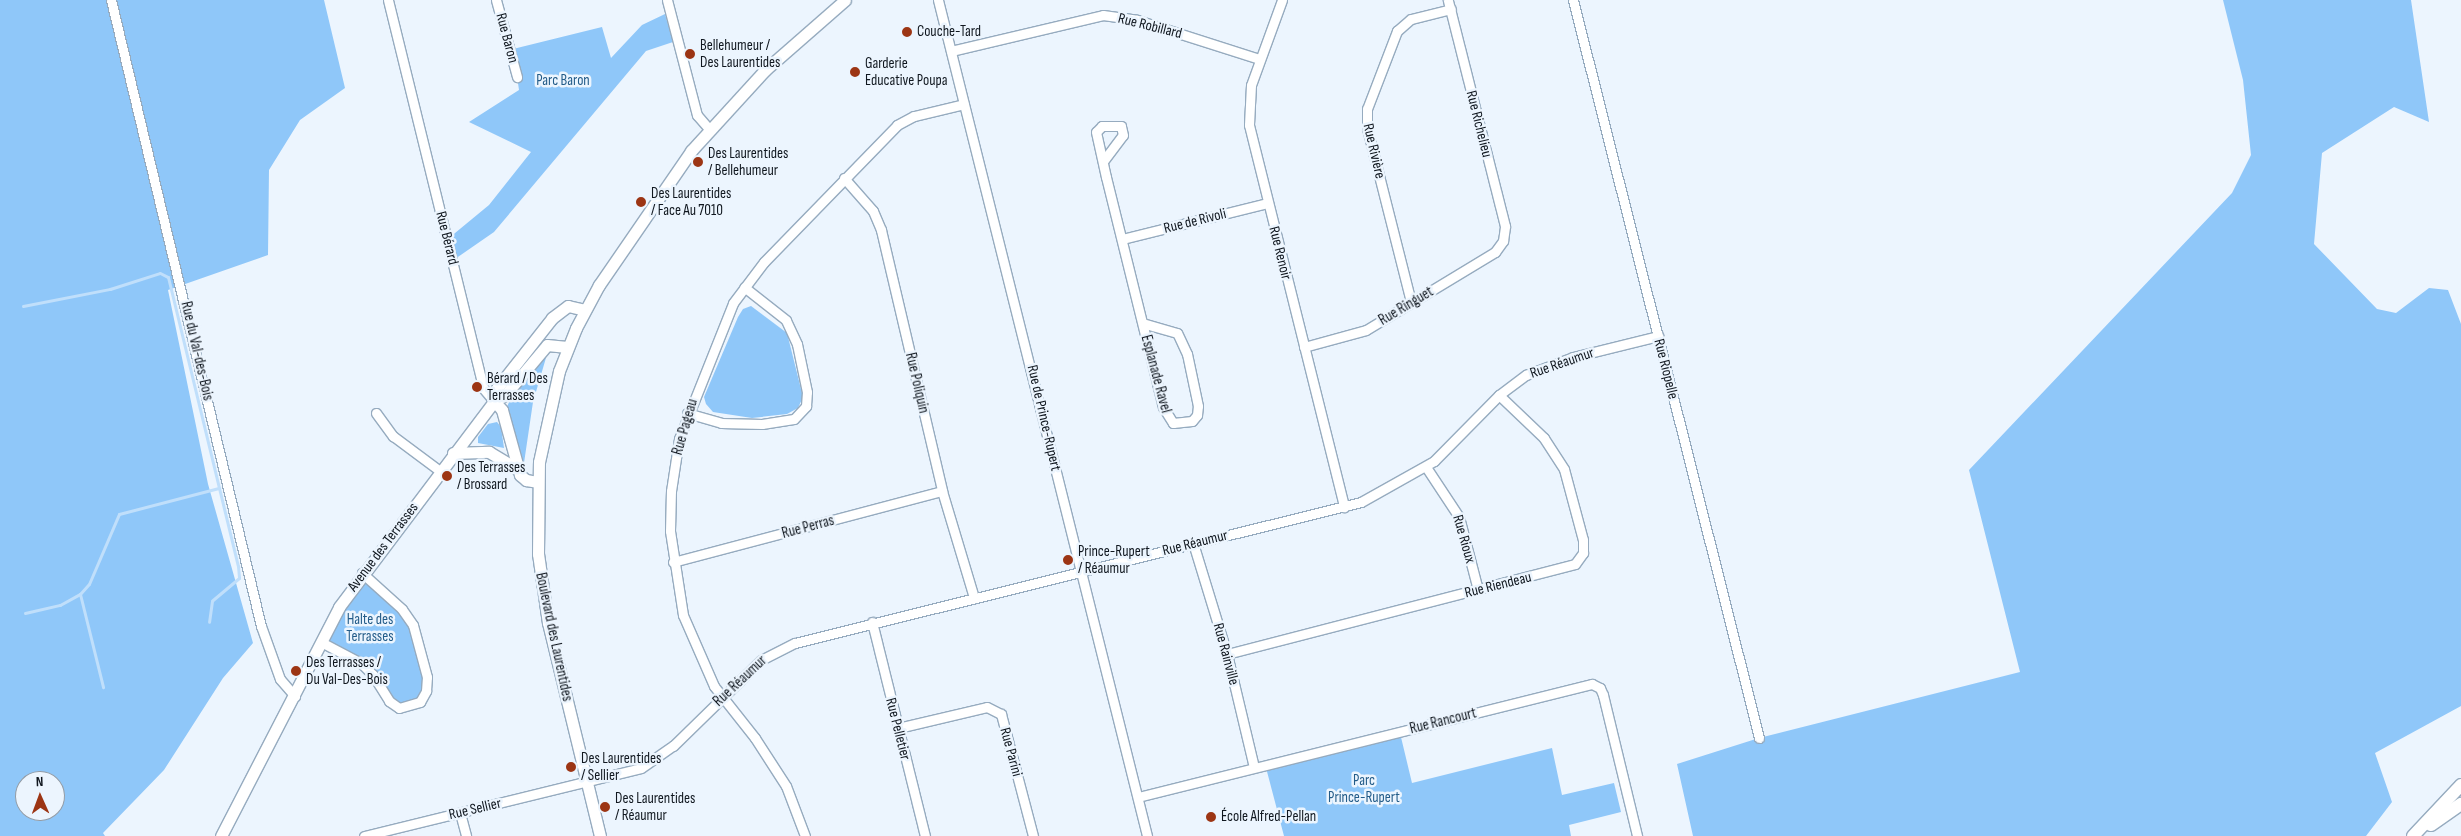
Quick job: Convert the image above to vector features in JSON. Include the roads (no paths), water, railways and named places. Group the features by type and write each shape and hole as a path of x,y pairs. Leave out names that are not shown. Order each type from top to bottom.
{"main road":[{"path":"2414,836 2461,785"},
{"path":"2414,836 2461,804"}],"street":[{"name":"Rue du Val-des-Bois","path":"111,0 261,626 280,679 295,696"},
{"name":"Rue Bérard","path":"388,0 482,386 502,410 519,470"},
{"name":"Rue Baron","path":"496,0 517,77"},
{"path":"666,0 695,109 709,129"},
{"name":"Boulevard des Laurentides","path":"600,836 544,596 537,535 537,482 546,420 567,347 585,310 636,230 709,129 786,51 845,0"},
{"name":"Rue de Prince-Rupert","path":"938,0 1036,381 1080,572 1147,836"},
{"name":"Rue Renoir","path":"1282,0 1259,59 1248,111 1268,203 1344,507"},
{"name":"Rue Riopelle","path":"1573,0 1759,738"},
{"name":"Rue Richelieu","path":"1449,4 1505,226 1506,234 1500,248"},
{"name":"Rue Rivière","path":"1411,302 1367,128 1367,108 1397,31 1412,19 1449,4"},
{"name":"Rue Robillard","path":"951,51 1103,15 1137,20 1259,59"},
{"name":"Rue Pageau","path":"806,836 786,786 755,738 722,696 699,656 683,615 673,562 671,491 687,412 733,304 764,262 897,125 914,116 964,104"},
{"name":"Esplanade Ravel","path":"1104,160 1142,323 1168,419 1172,423 1192,422 1198,415 1198,406 1186,354 1177,333 1142,323"},
{"name":"Rue Poliquin","path":"844,178 873,211 881,230 942,491 974,598"},
{"name":"Rue de Rivoli","path":"1122,239 1268,203"},
{"name":"Rue Ringuet","path":"1304,347 1357,334 1500,248"},
{"path":"687,412 721,423 762,424 794,419 806,406 807,392 797,344 786,320 744,287"},
{"name":"Avenue des Terrasses","path":"494,401 497,388 556,313 568,306 585,310"},
{"name":"Rue Réaumur","path":"587,783 641,768 659,758 722,696 780,648 872,622 1344,507 1373,497 1426,467 1458,440 1499,395 1526,375 1547,365 1658,336"},
{"name":"Avenue des Terrasses","path":"221,836 295,696 339,607 362,573 494,401 505,395 547,345 567,347"},
{"name":"Rue Riendeau","path":"1227,654 1563,569 1575,564 1583,553 1583,540 1571,489 1559,458 1544,438 1499,395"},
{"path":"376,413 393,436 440,471"},
{"path":"453,454 489,452 519,470 523,479 537,482"},
{"name":"Rue Rioux","path":"1426,467 1459,517 1478,590"},
{"name":"Rue Perras","path":"673,562 942,491"},
{"name":"Rue Rainville","path":"1193,543 1227,654 1254,767"},
{"path":"322,642 361,664 373,676 389,701 400,708 420,702 426,691 428,677 413,625 402,608 362,573"},
{"name":"Rue Pelletier","path":"872,622 925,836"},
{"name":"Rue Rancourt","path":"1138,798 1254,767 1592,684 1600,688 1603,695 1637,836"},
{"name":"Rue Parini","path":"898,728 987,707 1001,714 1033,836"},
{"name":"Rue Sellier","path":"364,836 587,783"},
{"path":"460,813 466,836"}],"waterway":[{"path":"23,306 110,289 160,273 168,277 238,566 239,578 212,601 209,622"},
{"path":"25,613 60,605 80,594 89,584 119,514 219,488"},
{"path":"80,594 103,687"}],"place":[{"name":"Couche-Tard","path":"907,32"},
{"name":"Bellehumeur / Des Laurentides","path":"690,54"},
{"name":"Garderie Educative Poupa","path":"855,72"},
{"name":"Des Laurentides / Bellehumeur","path":"698,162"},
{"name":"Des Laurentides / Face Au 7010","path":"641,202"},
{"name":"Bérard / Des Terrasses","path":"477,387"},
{"name":"Des Terrasses / Brossard","path":"447,476"},
{"name":"Prince-Rupert / Réaumur","path":"1068,560"},
{"name":"Des Terrasses / Du Val-Des-Bois","path":"296,671"},
{"name":"Des Laurentides / Sellier","path":"571,767"},
{"name":"Des Laurentides / Réaumur","path":"605,807"},
{"name":"École Alfred-Pellan","path":"1211,817"}],"park label":[{"name":"Parc Baron","path":"563,81"},
{"name":"Halte des Terrasses","path":"370,628"},
{"name":"Parc Prince-Rupert","path":"1364,788"}]}
